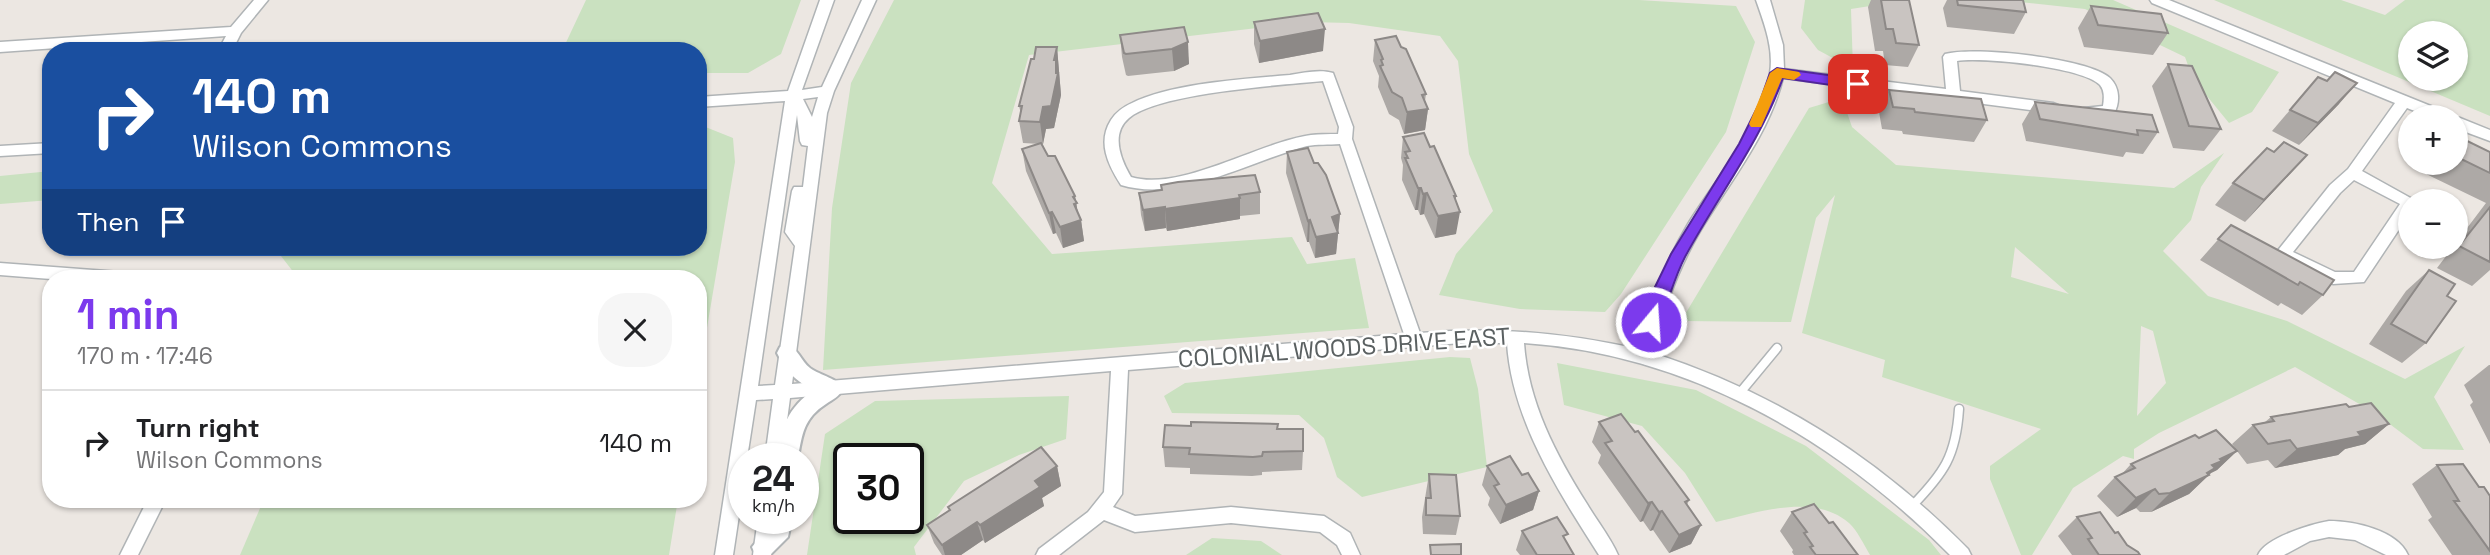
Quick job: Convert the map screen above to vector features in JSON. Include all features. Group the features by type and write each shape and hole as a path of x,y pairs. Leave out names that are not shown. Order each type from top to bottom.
{"street":[{"path":"229,42 234,31 261,0"},
{"path":"723,555 793,96 827,0"},
{"path":"776,443 820,113 827,91 869,0"},
{"path":"1644,356 1663,287 1684,246 1745,145 1766,104 1777,73 1776,42 1763,0"},
{"path":"2157,0 2414,105"},
{"path":"73,42 234,31"},
{"path":"0,47 42,44"},
{"path":"1777,73 2070,111 2109,110 2112,96 2106,82 2069,68 1960,54 1950,57 1952,94"},
{"path":"1345,139 1310,140 1157,186 1126,181 1116,166 1110,145 1114,125 1131,108 1216,89 1328,76 1346,127 1345,139 1414,340"},
{"path":"707,101 827,91"},
{"path":"793,96 804,108 808,122 793,232 801,243"},
{"path":"2353,173 2409,202 2358,278 2333,278 2283,254 2335,189 2353,173 2404,101"},
{"path":"2468,127 2490,136"},
{"path":"0,151 42,149"},
{"path":"1,270 42,273"},
{"path":"1515,335 1514,359 1525,397 1548,450 1609,555"},
{"name":"COLONIAL WOODS DRIVE EAST","path":"749,394 1414,340 1515,335 1587,344 1644,356 1775,411 1851,457 1912,506 1962,555"},
{"path":"787,353 792,367 832,388"},
{"path":"1045,555 1094,518 1113,494 1120,364"},
{"path":"789,443 791,426 798,413 809,402 832,388"},
{"path":"129,555 152,508"},
{"path":"1100,510 1135,524 1231,515 1324,524 1344,539 1351,555"},
{"path":"2267,555 2308,533 2339,527 2393,547 2399,555"},
{"path":"762,551 777,534"}],"lane":[{"path":"1739,394 1777,348"},
{"path":"1912,506 1954,457 1959,409"}],"green space":[{"path":"586,0 801,0 781,54 748,73 707,73 707,42 566,42"},
{"path":"894,0 1639,0 1736,6 1755,42 1726,132 1621,294 1605,312 1520,309 1439,295 1456,254 1493,211 1469,154 1458,61 1440,36 1349,23 1309,22 1029,55 992,183 1052,254 1292,237 1307,264 1355,258 1369,328 823,370 832,208 851,83"},
{"path":"1805,0 1908,0 1851,9 1853,69 1818,50 1801,28"},
{"path":"2001,0 2113,0 2279,72 2252,112 2229,123 2193,79 2185,57 2085,9"},
{"path":"2214,0 2341,0 2385,15 2405,0 2490,0 2490,116 2431,91 2468,91 2468,21 2398,21 2398,77"},
{"path":"1842,98 1852,127 1896,165 2174,188 2224,153 2201,187 2191,220 2163,251 2208,296 2287,321 2405,379 2465,346 2434,397 2464,450 2423,449 2375,413 2295,367 2159,433 2134,449 2134,459 2123,456 2073,488 2032,555 2021,555 1990,479 1990,466 2041,429 1882,377 1885,360 1802,333 1835,195 1816,218 1791,322 1681,321 1809,108","holes":["2015,247 2069,294 2011,277","2141,326 2153,331 2166,383 2137,416"]},
{"path":"707,128 733,138 735,162 707,328 707,270 292,270 281,256 707,256"},
{"path":"42,172 42,201 0,204 0,176"},
{"path":"1450,357 1470,358 1478,389 1487,467 1362,497 1337,477 1324,438 1299,415 1172,413 1164,396 1185,383"},
{"path":"1557,363 1696,390 1806,446 1929,540 1941,555 1870,555 1849,523 1819,508 1767,510 1716,522 1685,473 1642,426 1564,405"},
{"path":"1069,396 1066,439 1019,455 964,481 924,534 924,443 833,443 833,534 924,534 914,547 916,555 807,555 810,534 819,534 819,474 825,434 875,401"},
{"path":"260,508 677,508 669,555 240,555"},
{"path":"1212,538 1261,541 1282,555 1186,555"}],"building":[{"path":"1881,0 1909,0 1919,45 1896,43 1893,29 1886,29"},
{"path":"1957,0 2023,0 2026,12 1958,5"},
{"path":"2091,6 2161,14 2168,33 2098,25"},
{"path":"1318,13 1325,29 1260,41 1254,22"},
{"path":"1184,27 1188,42 1172,49 1124,53 1120,35"},
{"path":"1396,36 1401,47 1406,49 1426,94 1422,95 1428,109 1407,112 1402,98 1392,92 1380,66 1383,65 1383,59 1375,40"},
{"path":"1036,47 1057,47 1054,60 1058,73 1051,106 1043,107 1040,122 1019,121 1022,106 1019,106"},
{"path":"2168,64 2192,66 2221,129 2189,126"},
{"path":"2335,72 2357,83 2318,123 2290,110 2318,77 2327,81"},
{"path":"1889,90 1981,99 1987,120 1893,107"},
{"path":"2035,102 2152,115 2158,132 2137,130 2138,135 2040,119"},
{"path":"1424,133 1430,147 1434,146 1456,196 1460,212 1438,216 1427,193 1423,194 1421,188 1418,188 1405,158 1408,158 1405,152 1410,151 1403,137"},
{"path":"2468,141 2490,152 2490,173 2468,162"},
{"path":"2284,142 2307,155 2264,200 2233,183 2267,148 2274,152"},
{"path":"1041,143 1048,156 1055,156 1075,196 1073,197 1077,203 1074,204 1081,220 1060,227 1052,212 1049,213 1022,149"},
{"path":"1308,148 1314,163 1318,163 1326,175 1340,214 1332,217 1338,233 1316,237 1310,220 1308,221 1287,152"},
{"path":"1255,175 1260,192 1239,195 1240,198 1143,210 1139,193 1162,190 1161,185 1178,182"},
{"path":"2490,207 2490,262 2468,251 2468,235"},
{"path":"2231,225 2334,280 2323,295 2300,282 2298,285 2218,239"},
{"path":"2429,270 2455,284 2447,296 2456,301 2426,343 2391,324"},
{"path":"2371,403 2389,424 2358,432 2361,436 2297,449 2290,440 2268,444 2253,425 2274,421 2271,417 2346,404 2349,407"},
{"path":"1621,414 1635,432 1638,431 1689,500 1685,502 1701,525 1679,535 1662,511 1659,512 1652,502 1648,503 1605,443 1612,441 1599,422"},
{"path":"1191,422 1278,424 1277,429 1303,429 1303,451 1263,452 1262,456 1253,457 1189,454 1190,448 1163,447 1165,425 1191,426"},
{"path":"2216,430 2237,451 2212,465 2215,468 2207,473 2209,475 2170,493 2159,494 2155,489 2136,498 2115,477 2135,468 2131,464 2195,435 2199,438"},
{"path":"1041,447 1057,466 1035,481 1040,487 980,525 977,522 942,545 927,525 950,510 948,507"},
{"path":"1510,456 1522,475 1528,473 1539,491 1506,505 1494,486 1499,484 1487,466"},
{"path":"2463,464 2479,487 2484,487 2490,496 2490,551 2454,501 2459,501 2437,465"},
{"path":"1429,474 1456,475 1460,516 1426,515 1426,498 1431,498"},
{"path":"1814,504 1829,523 1833,522 1858,555 1816,555 1804,533 1807,532 1792,512"},
{"path":"2100,512 2115,533 2118,532 2127,545 2140,555 2099,555 2088,539 2092,538 2077,517"},
{"path":"1557,517 1568,534 1563,536 1574,555 1537,555 1522,531"},
{"path":"1461,544 1461,555 1431,555 1430,545"}],"slow traffic":[{"path":"1756,124 1777,73 1794,75"}],"route":[{"path":"1651,322 1663,287 1679,254 1745,145 1766,104 1777,73 1858,84"}]}
